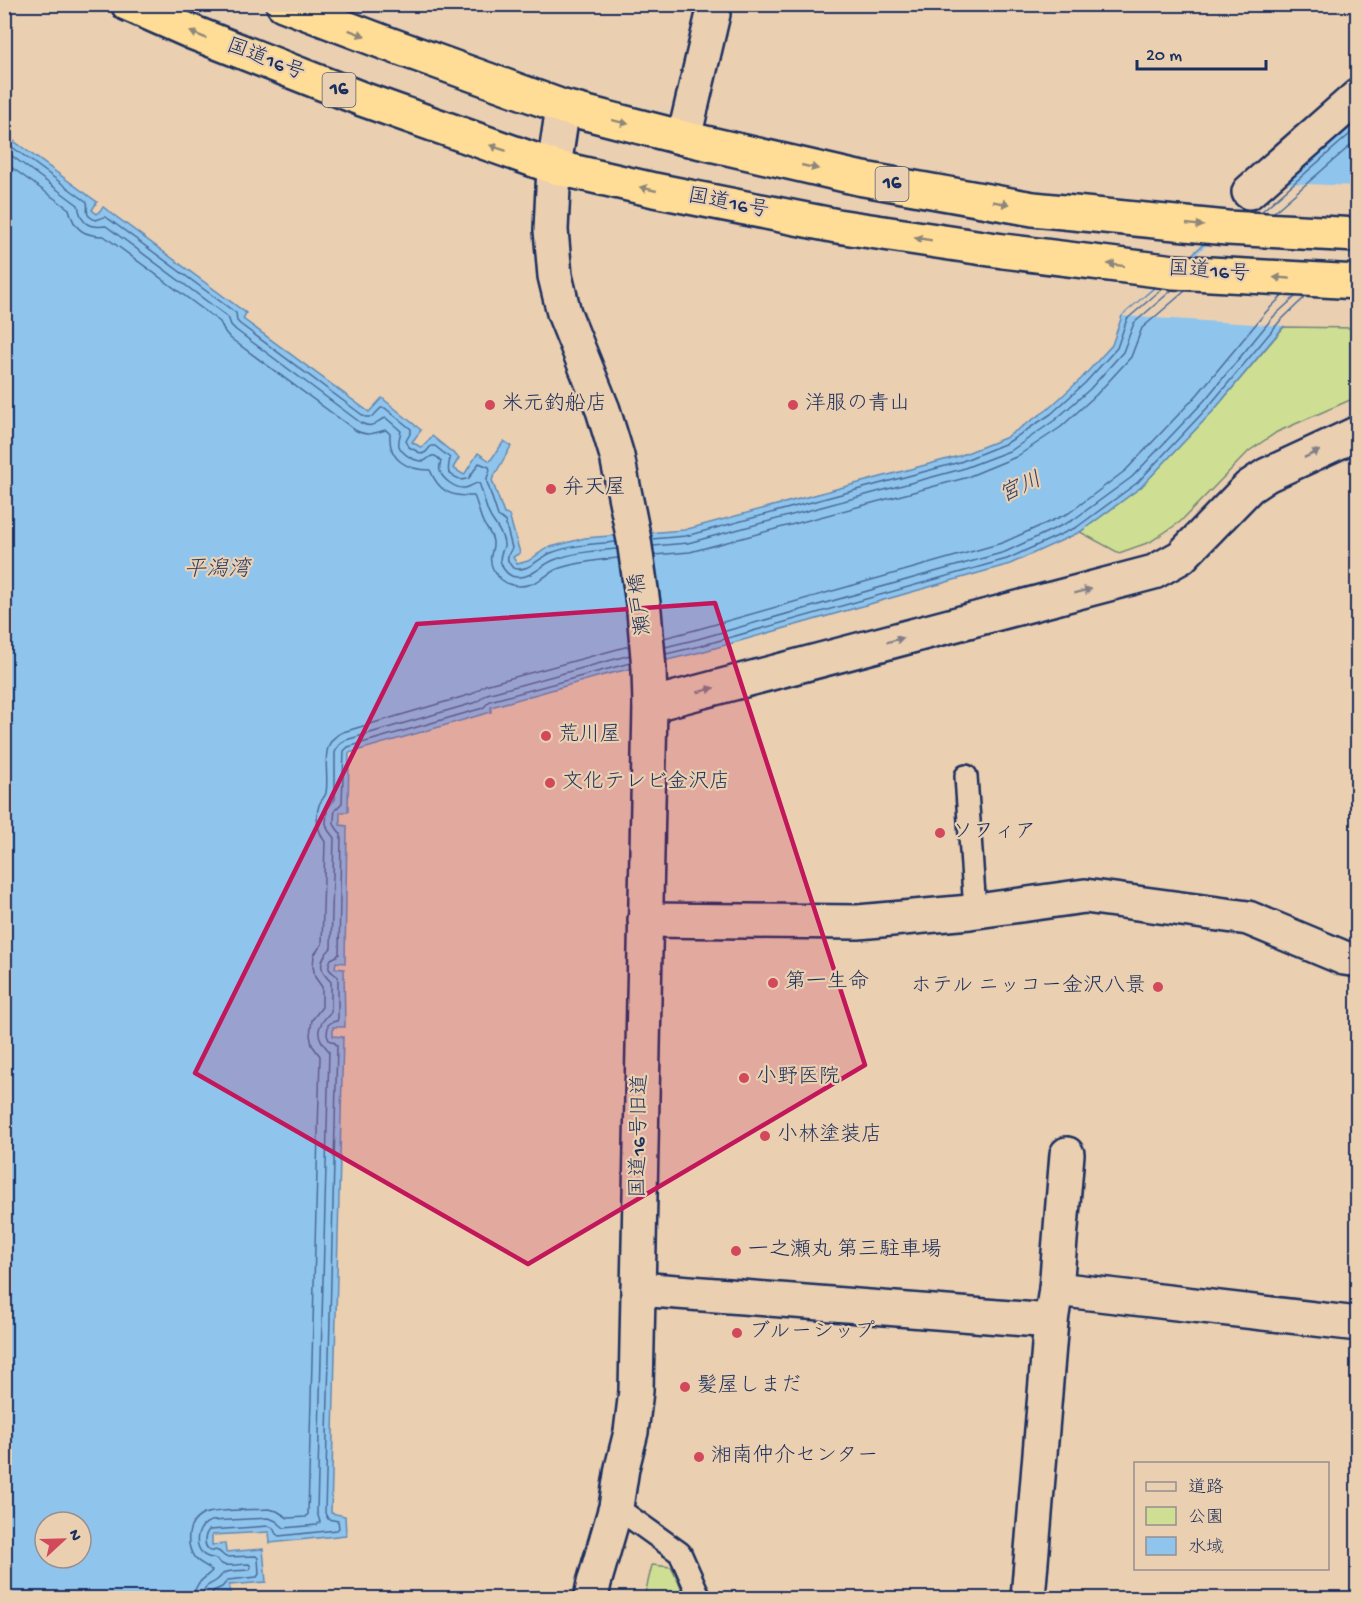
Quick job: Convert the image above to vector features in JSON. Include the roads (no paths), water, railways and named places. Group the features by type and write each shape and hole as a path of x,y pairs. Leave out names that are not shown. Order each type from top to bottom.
{"highway":[{"name":"国道16号","path":"128,4 194,33 362,99 554,167 654,190 837,226 1003,251 1174,272 1349,282"},
{"name":"16","path":"283,4 563,107 684,138 858,178 1033,209 1227,228 1358,235"}],"street":[{"path":"684,138 713,14 711,4"},
{"path":"1249,192 1358,96"},
{"path":"554,167 563,107"},
{"name":"瀬戸橋","path":"554,167 551,230 555,276 564,313 603,410 617,456 634,540 649,669"},
{"path":"650,705 1154,572 1181,557 1249,487 1268,475 1358,433"},
{"name":"国道16号旧道","path":"591,1599 616,1507 631,1432 636,1391 649,669"},
{"path":"645,920 858,922 975,911 1085,896 1248,918 1344,958 1358,960"},
{"path":"1028,1599 1066,1154"},
{"path":"638,1289 1051,1321"},
{"path":"1056,1289 1358,1324"}],"lane":[{"path":"966,776 975,911"},
{"path":"616,1507 680,1553 700,1599"}],"water":[{"name":"平潟湾","path":"1357,109 1357,255 1284,326 1214,410 1141,487 1080,532 1010,564 701,652 604,675 491,707 491,712 349,753 348,812 340,812 340,825 347,826 345,963 336,962 335,968 344,969 345,1027 333,1027 333,1036 343,1037 331,1513 345,1516 346,1535 270,1543 269,1532 212,1535 212,1545 225,1544 226,1552 263,1549 266,1582 229,1585 231,1593 217,1594 217,1598 5,1598 4,134 97,202 92,210 97,214 103,207 246,313 243,319 369,412 382,398 421,430 412,442 422,448 432,436 459,458 453,468 464,475 478,453 490,461 504,441 511,446 492,480 504,514 509,515 520,553 513,557 517,564 528,561 547,548 585,538 684,530 959,456 1005,438 1047,410 1081,379 1112,345 1122,316"}],"place":[{"name":"米元釣船店","path":"490,405"},
{"name":"洋服の青山","path":"793,405"},
{"name":"弁天屋","path":"551,489"},
{"name":"荒川屋","path":"546,736"},
{"name":"文化テレビ金沢店","path":"550,783"},
{"name":"ソフィア","path":"940,833"},
{"name":"第一生命","path":"773,983"},
{"name":"ホテル ニッコー金沢八景","path":"1158,987"},
{"name":"小野医院","path":"744,1078"},
{"name":"小林塗装店","path":"765,1136"},
{"name":"一之瀬丸 第三駐車場","path":"736,1251"},
{"name":"ブルーシップ","path":"737,1333"},
{"name":"髪屋しまだ","path":"685,1387"},
{"name":"湘南仲介センター","path":"699,1457"}],"water label":[{"name":"宮川","path":"1021,489"}]}
